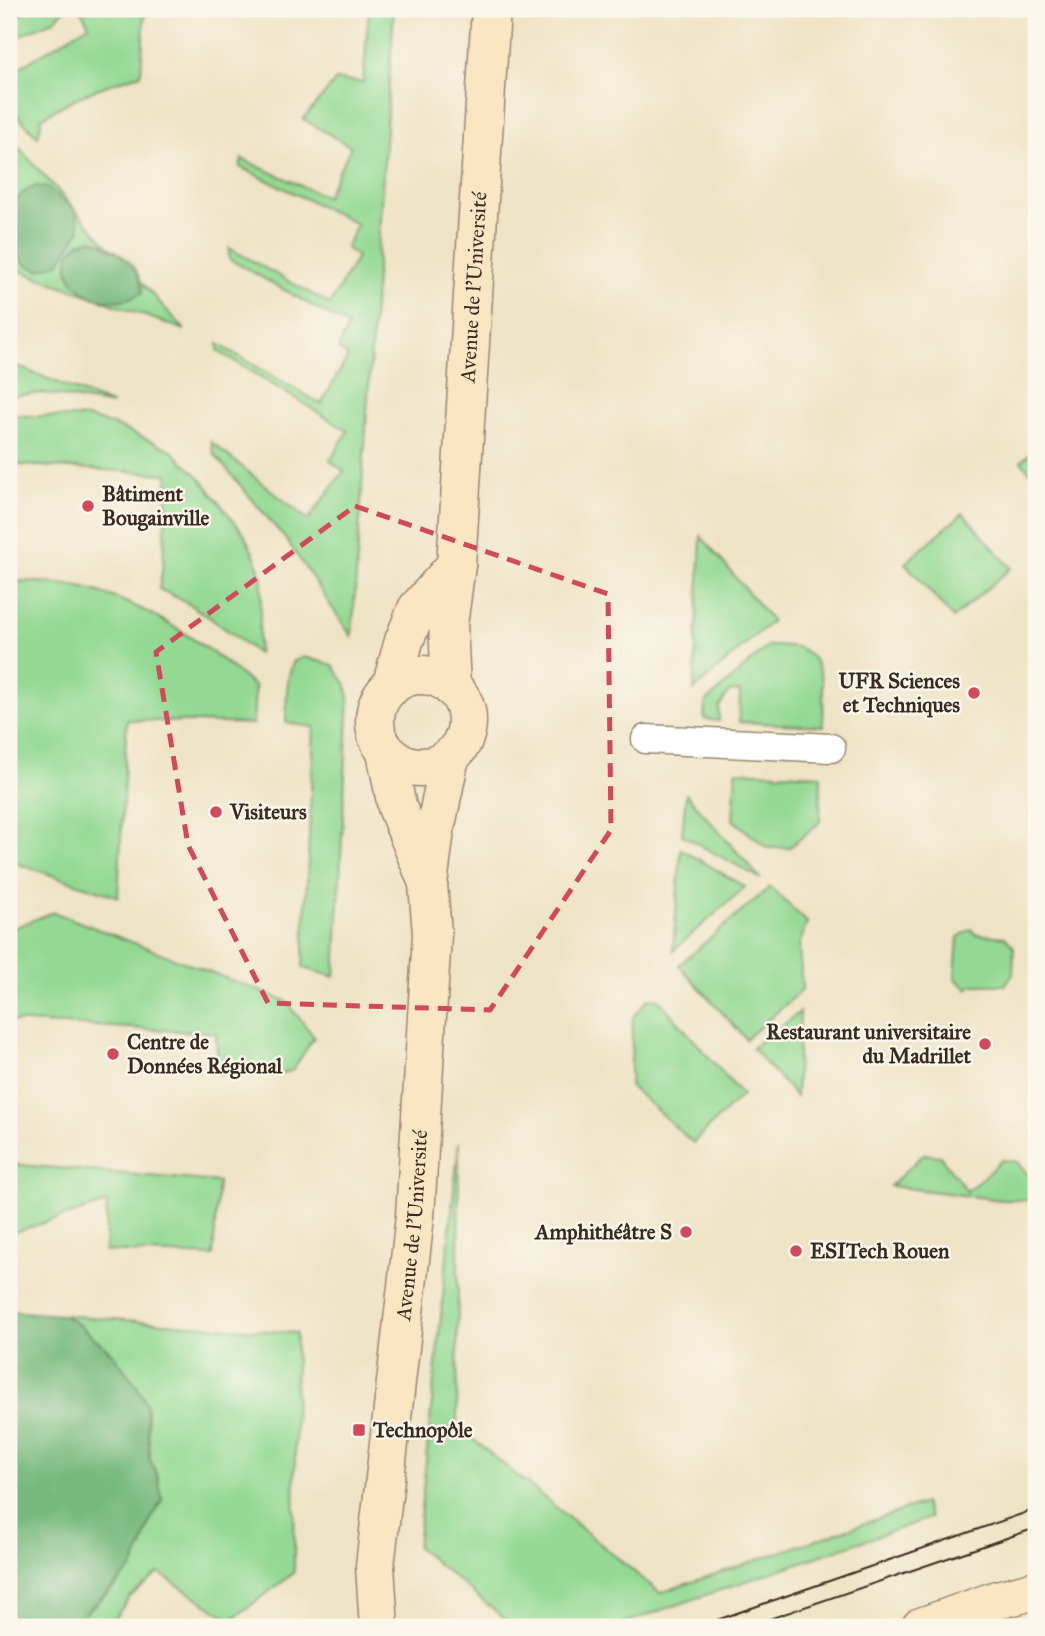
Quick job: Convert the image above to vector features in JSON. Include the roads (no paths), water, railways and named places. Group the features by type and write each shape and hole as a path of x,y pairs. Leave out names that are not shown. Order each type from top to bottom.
{"street":[{"name":"Avenue de l'Université","path":"451,687 448,625 456,565 491,9"},
{"path":"391,687 404,641 417,610 456,565"},
{"path":"415,676 440,680 451,687 463,703 466,719 458,749 450,757 438,764 418,767 397,761 386,752 378,739 376,709 391,687 402,679 415,676"},
{"path":"646,739 831,748"},
{"name":"Avenue de l'Université","path":"386,752 397,807 428,884"},
{"name":"Avenue de l'Université","path":"379,1627 374,1566 415,1216 432,934 428,884 435,830 450,757"},
{"name":"Avenue de l'Université","path":"352,1627 374,1566"},
{"path":"921,1627 997,1600 1036,1590"}],"tram line":[{"path":"697,1627 1036,1509"},
{"path":"746,1627 1036,1528"}],"place":[{"name":"Bâtiment Bougainville","path":"88,506"},
{"name":"UFR Sciences et Techniques","path":"974,693"},
{"name":"Visiteurs","path":"216,812"},
{"name":"Restaurant universitaire du Madrillet","path":"985,1044"},
{"name":"Centre de Données Régional","path":"113,1054"},
{"name":"Amphithéâtre S","path":"686,1232"},
{"name":"ESITech Rouen","path":"796,1251"},
{"name":"Technopôle","path":"359,1430"}]}
